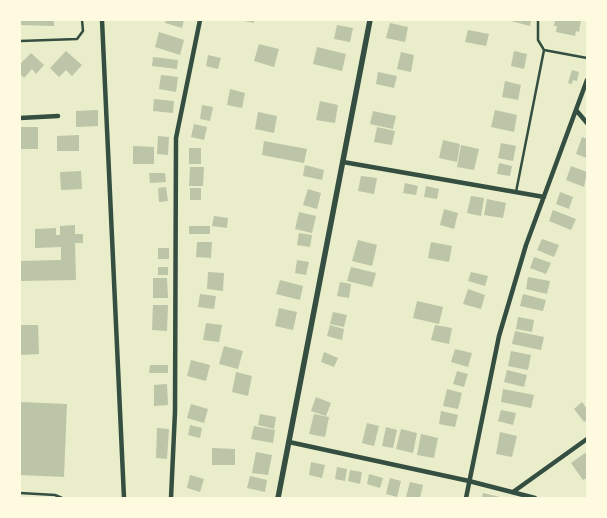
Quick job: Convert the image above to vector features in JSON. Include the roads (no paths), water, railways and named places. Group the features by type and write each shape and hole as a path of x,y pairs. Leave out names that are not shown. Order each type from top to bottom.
{"street":[{"path":"102,20 124,498"},
{"path":"171,498 175,412 176,138 200,20"},
{"path":"278,498 370,20"},
{"path":"466,498 500,336 526,245 587,80"},
{"path":"576,110 587,123"},
{"path":"20,118 58,116"},
{"path":"343,162 544,197"},
{"path":"513,492 587,438"},
{"path":"289,442 469,481 535,498"}],"lane":[{"path":"20,41 77,38 83,31 82,20"},
{"path":"516,192 544,50 538,40 538,20"},
{"path":"544,50 587,58"},
{"path":"20,493 55,495 62,498"}]}
